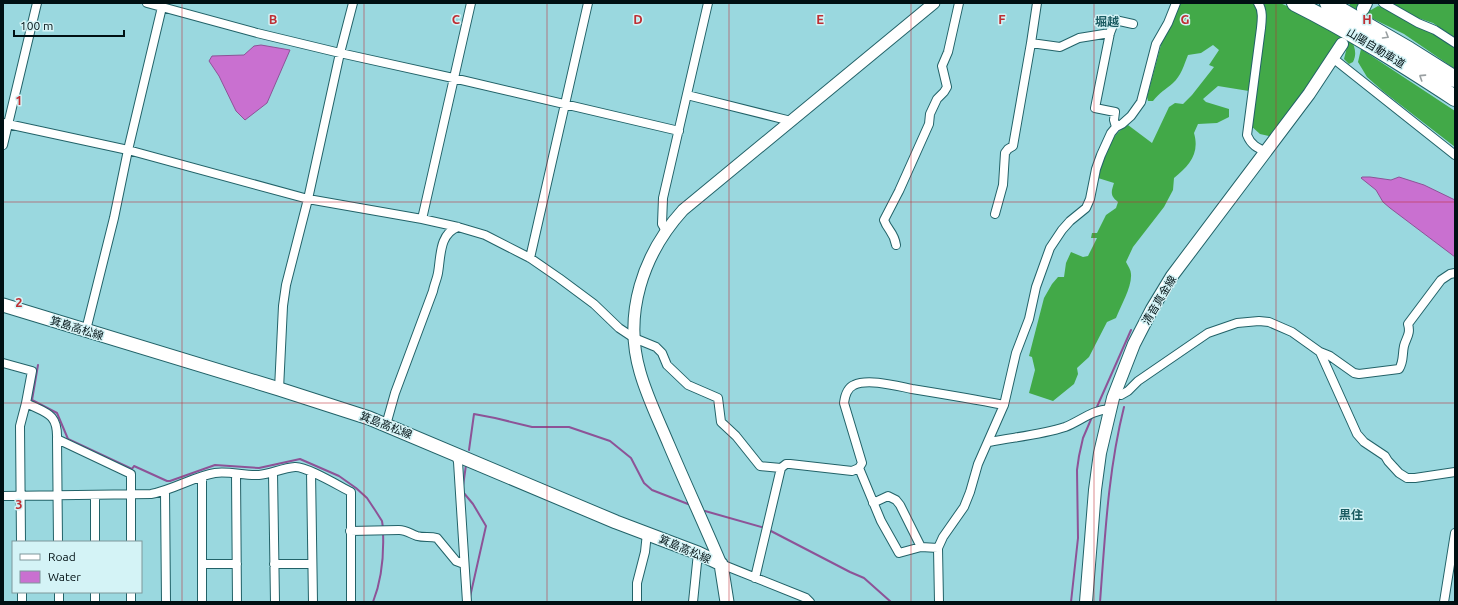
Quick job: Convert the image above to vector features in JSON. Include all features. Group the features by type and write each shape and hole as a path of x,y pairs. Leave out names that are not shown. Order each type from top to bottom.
{"highway":[{"name":"山陽自動車道","path":"1295,3 1363,40 1455,98"},
{"name":"山陽自動車道","path":"1328,3 1455,79"}],"main road":[{"name":"清音真金線","path":"1086,602 1097,470 1102,439 1101,410 1115,393 1134,344 1172,276 1266,152 1334,59 1342,44"},
{"name":"箕島高松線","path":"3,305 279,389 386,424 616,522 698,553 721,564 727,602"}],"street":[{"path":"3,145 5,123 37,3"},
{"path":"147,3 257,33 678,131"},
{"path":"279,389 283,306 286,285 308,199 340,53 353,3"},
{"path":"422,219 471,3"},
{"path":"530,258 588,3"},
{"path":"666,231 662,224 663,198 708,3"},
{"path":"815,602 810,602 806,598 721,564 639,371 634,338 634,314 642,277 656,246 683,210 934,3"},
{"path":"896,245 893,233 886,225 884,220 899,191 929,124 930,114 937,99 947,87 942,66 948,52 959,3"},
{"path":"995,214 1003,185 1005,153 1013,146 1037,3"},
{"path":"939,602 938,548 943,536 964,506 970,492 978,464 1004,405 1016,353 1029,320 1036,287 1050,248 1066,226 1086,208 1090,200 1101,155 1111,133 1116,126 1122,124 1131,116 1141,102 1156,44 1168,23 1176,3"},
{"path":"1258,3 1260,6 1262,22 1247,135 1250,142 1255,147 1266,152"},
{"path":"1383,3 1418,23 1435,30 1455,43"},
{"path":"86,330 114,218 128,150 162,7"},
{"path":"1116,126 1114,120 1115,112 1095,108 1110,32 1115,20 1133,24"},
{"path":"1031,43 1060,47 1079,38 1110,32"},
{"path":"1334,59 1455,155"},
{"path":"687,94 791,121"},
{"path":"5,123 128,150 308,199 422,219 486,235 530,258 594,304 619,328 634,338 656,347 662,353 667,365 688,385 718,398 720,422 736,436 760,466 781,468"},
{"path":"386,424 395,393 438,274 443,243 451,229 458,227"},
{"path":"1115,393 1122,395 1138,381 1208,334 1237,323 1259,321 1279,325 1301,338 1320,352 1330,356 1354,373 1359,374 1399,369 1404,358 1404,346 1409,336 1408,324 1441,280 1450,274 1455,273"},
{"path":"1320,352 1357,434 1364,442 1385,456 1399,474 1407,478 1415,478 1455,472"},
{"path":"3,363 32,371 20,426 21,541"},
{"path":"755,578 781,468 786,464 790,464 852,471 859,468 862,463 844,403 846,393 854,384 881,384 965,397 1004,405"},
{"path":"26,403 52,416 58,428 58,541"},
{"path":"989,442 1053,431 1101,410"},
{"path":"57,439 131,474 131,541"},
{"path":"456,454 458,462 467,602"},
{"path":"3,496 151,494 165,491 216,473 257,475 273,473 296,467 321,476 350,492 351,602"},
{"path":"859,468 881,521 898,554 921,547 938,548"},
{"path":"311,472 313,602"},
{"path":"273,473 274,602"},
{"path":"236,474 237,602"},
{"path":"202,477 202,602"},
{"path":"165,491 166,602"},
{"path":"95,495 95,541"},
{"path":"874,503 888,496 896,500 921,547"},
{"path":"350,531 405,530 418,536 437,538 456,561 464,564"},
{"path":"637,602 637,583 645,552 647,533"},
{"path":"1444,602 1455,533"},
{"path":"693,602 698,553"},
{"path":"202,564 237,564"},
{"path":"274,564 312,564"}],"green space":[{"path":"1180,3 1280,3 1305,14 1351,39 1354,45 1355,56 1353,62 1349,64 1344,59 1347,47 1337,41 1273,137 1260,134 1250,125 1255,92 1218,86 1203,99 1206,102 1229,109 1229,117 1217,123 1198,124 1194,133 1196,147 1192,159 1189,164 1174,178 1173,190 1164,207 1133,247 1126,262 1131,274 1130,285 1116,318 1107,322 1089,357 1077,368 1078,374 1074,384 1053,401 1029,393 1035,370 1032,357 1029,356 1044,298 1058,277 1064,277 1066,263 1071,252 1083,257 1088,256 1097,238 1091,238 1092,233 1097,233 1106,215 1116,208 1118,202 1112,194 1114,183 1098,178 1111,141 1128,125 1152,143 1169,107 1175,103 1183,104 1214,67 1209,65 1219,50 1213,45 1201,53 1188,55 1176,80 1153,101 1148,101 1147,97 1162,41"},
{"path":"1349,3 1361,3 1360,6 1371,10 1378,6 1387,9 1437,35 1455,48 1455,69 1404,34 1351,8"},
{"path":"1390,3 1455,3 1455,38 1433,23 1412,16"},
{"path":"1361,49 1455,111 1455,147 1367,77 1358,62"}],"water":[{"path":"261,45 290,50 267,103 245,120 236,111 219,76 209,61 212,56 244,55 254,46"},
{"path":"1399,177 1424,185 1455,200 1455,257 1383,202 1376,190 1361,178 1391,180"}],"waterway":[{"path":"1096,409 1131,330"},
{"path":"38,365 32,400 57,413 68,439 132,469 134,466 167,481 215,465 259,468 300,459 339,476 356,488 367,498 382,521 383,528"},
{"path":"1100,602 1114,455 1124,407"},
{"path":"469,450 474,414 532,427 569,427 610,441 631,458 644,483 652,490 688,504"},
{"path":"1071,602 1078,538 1077,470 1083,438 1092,417"},
{"path":"463,486 466,465"},
{"path":"463,492 473,504 486,526 470,597"},
{"path":"705,511 765,528"},
{"path":"769,530 864,578 891,602"},
{"path":"373,602 382,567 383,532"}],"district":[{"name":"堀越","path":"1107,22"},
{"name":"黒住","path":"1351,515"}]}
